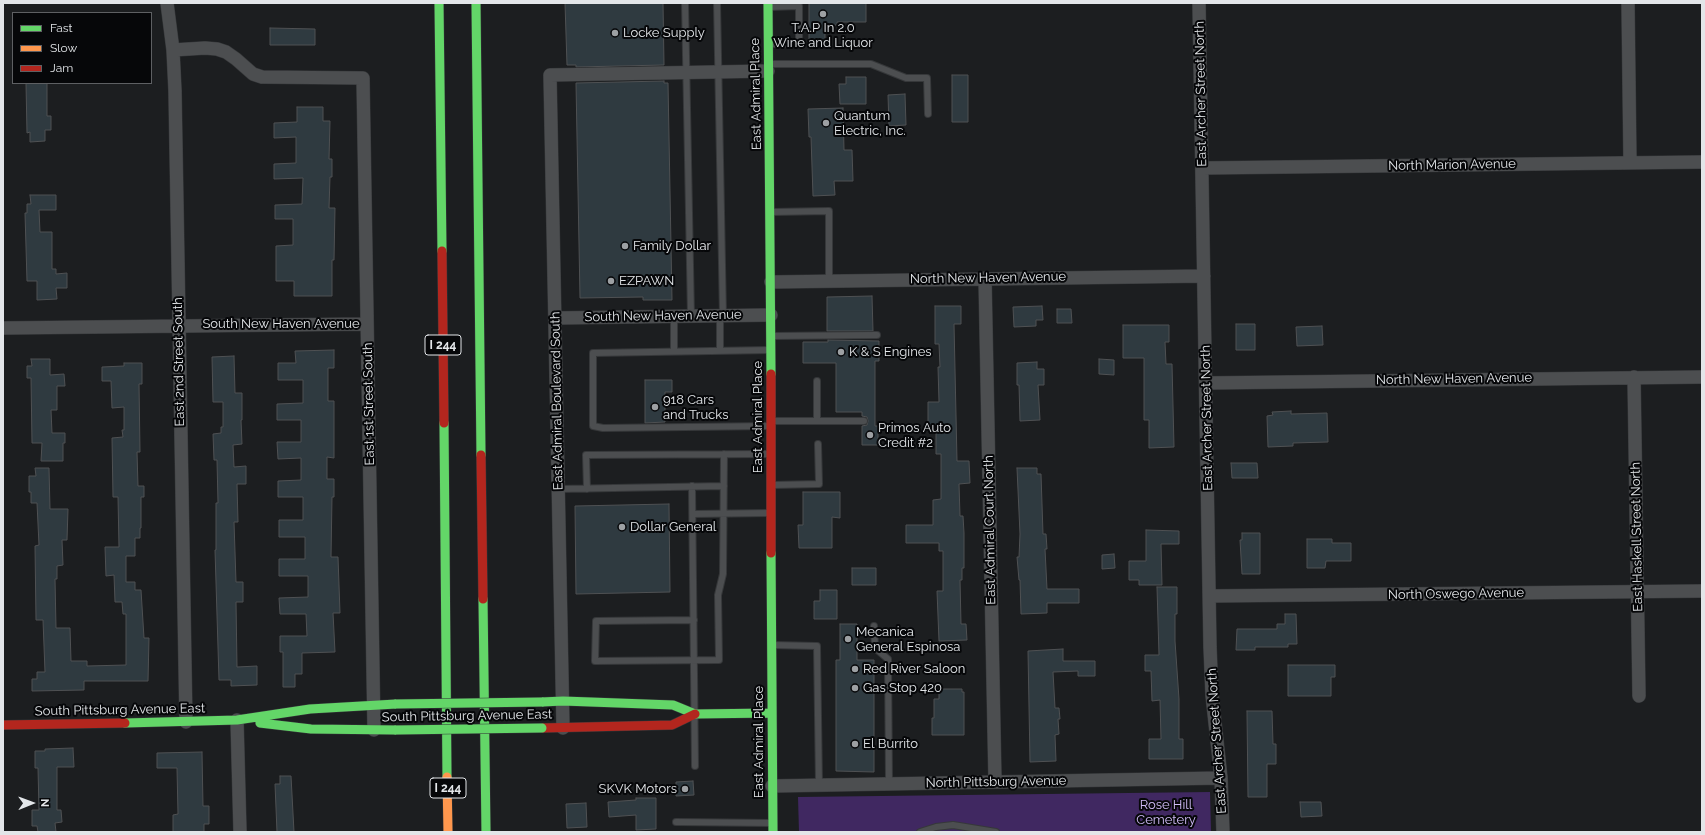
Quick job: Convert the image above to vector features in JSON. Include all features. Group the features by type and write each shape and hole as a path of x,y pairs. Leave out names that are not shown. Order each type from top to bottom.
{"main road":[{"name":"I 244","path":"439,3 448,832"},
{"name":"I 244","path":"476,3 486,832"},
{"name":"East Admiral Place","path":"768,5 771,282 771,713 773,827"},
{"name":"South Pittsburg Avenue East","path":"3,724 237,720 310,709 374,705 563,701 673,705 695,714 771,713"},
{"name":"South Pittsburg Avenue East","path":"237,720 311,729 396,730 564,728 672,726 695,714"}],"street":[{"name":"East 2nd Street South","path":"167,3 173,50 175,91 186,722"},
{"name":"East Archer Street North","path":"1199,3 1210,647 1212,695 1221,778 1223,832"},
{"path":"1628,3 1630,163"},
{"name":"East 1st Street South","path":"173,50 205,48 217,49 231,56 253,74 262,77 363,78 374,730"},
{"path":"686,72 718,72 768,68"},
{"name":"East Admiral Boulevard South","path":"564,728 550,75 686,72"},
{"name":"North Marion Avenue","path":"1202,168 1702,162"},
{"name":"North New Haven Avenue","path":"771,282 1204,276"},
{"name":"East Admiral Court North","path":"985,278 995,781"},
{"name":"South New Haven Avenue","path":"555,318 771,315"},
{"name":"South New Haven Avenue","path":"3,328 367,324"},
{"name":"East Haskell Street North","path":"1634,377 1639,696"},
{"name":"North New Haven Avenue","path":"1206,382 1702,377"},
{"name":"North Oswego Avenue","path":"1210,596 1702,591"},
{"path":"237,720 240,832"},
{"name":"North Pittsburg Avenue","path":"772,786 1221,778"}],"lane":[{"path":"685,3 691,317"},
{"path":"717,3 722,316 720,351"},
{"path":"768,5 799,5 799,42 792,44 768,44"},
{"path":"768,68 871,64 906,78 928,78 928,114"},
{"path":"770,212 829,211 829,281"},
{"path":"674,317 674,351"},
{"path":"771,336 877,335"},
{"path":"771,350 593,353 593,426 603,428 771,423 817,420 864,421"},
{"path":"817,381 817,420"},
{"path":"771,485 819,484 818,444"},
{"path":"694,620 596,621 595,661 720,660 718,595 723,574 724,454"},
{"path":"587,489 586,455 771,454"},
{"path":"692,486 695,766"},
{"path":"559,489 724,486"},
{"path":"693,514 771,513"},
{"path":"874,626 875,648 888,659 889,784"},
{"path":"771,645 817,646 818,785"},
{"path":"676,822 773,827"},
{"path":"920,832 936,827 952,825 996,832"}],"green space":[{"name":"Rose Hill Cemetery","path":"1210,792 1211,832 799,832 798,797"}],"building":[{"name":"Locke Supply","path":"565,3 663,3 664,65 576,67 576,65 567,65"},
{"name":"T.A.P In 2.0 Wine and Liquor","path":"809,3 866,3 866,22 837,22 837,25 825,25 825,45 809,45"},
{"path":"270,28 315,29 315,45 270,45"},
{"path":"952,75 968,75 968,122 952,122"},
{"path":"846,77 866,77 866,104 840,104 839,84 846,84"},
{"path":"664,81 664,83 668,83 672,300 643,300 643,297 580,298 576,83"},
{"path":"26,84 47,84 47,116 51,116 51,130 45,130 45,141 30,142 30,132 27,133"},
{"path":"905,94 906,125 889,126 888,95"},
{"path":"297,107 323,107 323,121 330,121 329,159 332,159 332,177 330,177 329,208 335,208 334,260 332,260 332,296 294,296 294,281 276,281 276,246 293,245 293,219 275,219 275,205 302,204 303,178 274,179 274,164 296,163 296,137 274,138 274,123 297,122"},
{"path":"843,108 844,150 852,150 853,181 834,181 835,195 813,196 811,137 809,137 808,109"},
{"path":"30,195 56,195 56,210 39,210 40,232 52,232 52,269 56,269 56,274 67,273 67,288 56,288 57,299 37,300 37,281 27,281 25,213 27,213 27,204 31,204"},
{"path":"872,296 873,331 827,331 827,297"},
{"path":"935,306 961,306 961,324 954,324 957,461 969,461 970,483 959,484 960,516 963,516 964,533 964,568 962,568 962,580 960,580 961,624 966,624 967,640 939,641 937,591 943,591 943,551 939,551 939,543 906,543 906,525 933,525 933,500 941,499 941,454 936,454 936,425 928,426 928,402 939,402 938,367 940,367 939,344 935,344"},
{"path":"1042,306 1043,320 1036,320 1036,326 1014,327 1013,307"},
{"path":"1057,309 1071,309 1072,323 1057,323"},
{"path":"1236,324 1255,324 1255,350 1236,350"},
{"path":"1123,325 1169,325 1169,342 1165,342 1166,364 1172,364 1174,447 1149,448 1149,420 1144,420 1144,358 1123,358"},
{"path":"1322,326 1323,345 1297,346 1296,327"},
{"path":"828,340 879,341 879,361 875,361 875,426 878,426 878,445 862,445 862,426 867,425 868,421 867,417 862,416 862,412 836,412 836,363 803,363 803,342 828,342"},
{"path":"334,350 334,368 328,368 328,401 334,401 334,458 327,457 327,479 334,479 334,497 332,497 331,557 338,557 340,613 333,613 335,652 302,653 302,674 295,674 295,687 283,687 283,652 280,652 280,636 307,636 306,614 280,614 279,598 308,597 308,576 279,576 279,559 305,559 305,537 279,537 279,520 303,520 303,497 278,497 278,481 301,480 301,458 278,459 277,442 301,442 301,420 277,420 277,404 303,403 303,380 278,380 278,363 296,363 295,351"},
{"path":"234,356 235,393 242,393 242,444 233,445 234,467 246,466 246,484 237,484 238,522 234,522 236,582 243,582 243,602 236,602 237,667 257,666 257,685 231,686 231,680 219,680 215,550 216,503 218,503 217,460 214,460 213,434 221,433 221,427 223,427 223,402 213,402 212,357"},
{"path":"31,359 50,359 50,375 64,374 65,386 57,386 57,410 51,410 52,433 65,433 65,443 63,443 63,461 41,461 42,443 32,443 31,378 27,378 27,366 32,366"},
{"path":"1099,359 1114,360 1114,375 1099,374"},
{"path":"1037,362 1037,369 1044,369 1044,385 1038,385 1040,420 1020,421 1017,363"},
{"path":"124,363 142,363 142,384 139,384 140,452 137,452 138,486 144,486 144,497 141,497 140,538 135,538 135,556 126,556 126,582 135,582 135,590 141,590 144,638 149,638 148,681 84,681 84,690 32,691 32,679 37,679 37,672 45,672 43,620 36,620 35,546 39,545 37,503 31,503 31,492 29,492 29,476 36,476 35,468 49,468 50,509 68,509 67,540 62,540 63,565 57,566 57,579 55,579 56,628 70,628 71,661 87,661 87,666 126,665 126,614 123,614 122,602 115,602 114,575 106,576 105,547 119,547 118,497 113,497 112,438 123,437 122,430 124,430 124,407 112,408 111,381 102,381 102,367 124,366"},
{"name":"918 Cars and Trucks","path":"645,380 672,380 672,392 665,392 665,422 645,423"},
{"path":"1291,411 1291,414 1327,413 1328,442 1293,443 1293,446 1268,447 1267,416 1273,415 1272,412"},
{"path":"1231,463 1257,463 1258,478 1232,478"},
{"path":"1017,468 1037,468 1037,474 1041,474 1043,534 1046,534 1047,549 1045,549 1047,589 1079,589 1079,603 1047,603 1047,613 1021,614 1020,580 1017,557 1019,557 1020,534"},
{"path":"803,492 840,492 840,518 832,517 832,548 799,548 798,525 803,525"},
{"path":"669,504 670,592 576,594 575,506"},
{"path":"1146,530 1179,531 1179,544 1161,544 1162,585 1139,585 1139,580 1129,580 1129,561 1146,561"},
{"path":"1242,533 1260,533 1260,574 1242,574 1240,540 1242,540"},
{"path":"1307,539 1332,539 1332,543 1351,543 1351,561 1326,561 1325,568 1307,568"},
{"path":"1114,554 1115,568 1102,569 1102,555"},
{"path":"852,568 876,568 876,585 852,585"},
{"path":"1157,587 1177,587 1175,641 1179,699 1179,739 1183,739 1183,759 1149,759 1149,739 1161,739 1160,700 1152,701 1151,671 1145,671 1145,655 1159,655"},
{"path":"820,590 837,590 837,619 814,619 814,601 820,601"},
{"path":"1285,614 1296,614 1297,644 1288,644 1288,647 1255,647 1255,650 1236,650 1237,629 1277,629 1277,624 1285,624"},
{"path":"840,624 857,624 857,660 874,660 874,772 836,771 836,660 840,660"},
{"path":"1063,649 1063,661 1095,661 1095,676 1078,676 1078,671 1053,672 1055,708 1059,708 1060,719 1058,719 1059,734 1055,735 1056,761 1030,762 1028,651"},
{"path":"1288,665 1335,665 1335,677 1331,677 1331,696 1288,696"},
{"path":"939,689 962,689 962,692 964,692 964,735 932,735 934,699 939,699"},
{"path":"1247,711 1272,711 1273,744 1276,744 1276,764 1267,764 1267,797 1248,797"},
{"path":"73,748 74,767 57,767 57,810 61,810 62,822 55,823 56,832 38,832 37,826 32,826 32,810 39,810 38,768 35,768 35,751 45,751 45,749"},
{"path":"202,752 203,806 209,806 209,824 204,824 204,832 173,832 173,815 178,814 177,768 157,768 157,753"},
{"path":"280,776 291,776 294,832 277,832 275,784 280,784"},
{"name":"SKVK Motors","path":"693,781 694,795 676,796 676,782"},
{"path":"636,798 656,798 656,829 636,830 636,815 609,817 608,802 636,800"},
{"path":"1300,802 1321,802 1322,816 1301,817"},
{"path":"586,803 587,827 567,828 566,804"}],"traffic: fast":[{"path":"439,3 442,251"},
{"path":"476,3 481,455"},
{"path":"768,3 771,374"},
{"path":"444,423 447,777"},
{"path":"771,553 773,832"},
{"path":"483,599 486,832"},
{"path":"542,702 563,701 673,705 695,714 771,713"},
{"path":"396,704 542,702"},
{"path":"125,723 237,720 310,709 396,704"},
{"path":"260,723 311,729 396,730"},
{"path":"396,730 542,728"}],"traffic: slow":[{"path":"447,777 448,832"}],"traffic: jam":[{"path":"442,251 444,423"},
{"path":"771,374 771,553"},
{"path":"481,455 483,599"},
{"path":"542,728 672,725 695,714"},
{"path":"3,725 125,723"}],"place":[{"name":"T.A.P In 2.0 Wine and Liquor","path":"823,14"},
{"name":"Locke Supply","path":"615,33"},
{"name":"Quantum Electric, Inc.","path":"826,123"},
{"name":"Family Dollar","path":"625,246"},
{"name":"EZPAWN","path":"611,281"},
{"name":"K & S Engines","path":"841,352"},
{"name":"918 Cars and Trucks","path":"655,407"},
{"name":"Primos Auto Credit #2","path":"870,435"},
{"name":"Dollar General","path":"622,527"},
{"name":"Mecanica General Espinosa","path":"848,639"},
{"name":"Red River Saloon","path":"855,669"},
{"name":"Gas Stop 420","path":"855,688"},
{"name":"El Burrito","path":"855,744"},
{"name":"SKVK Motors","path":"685,789"}]}
